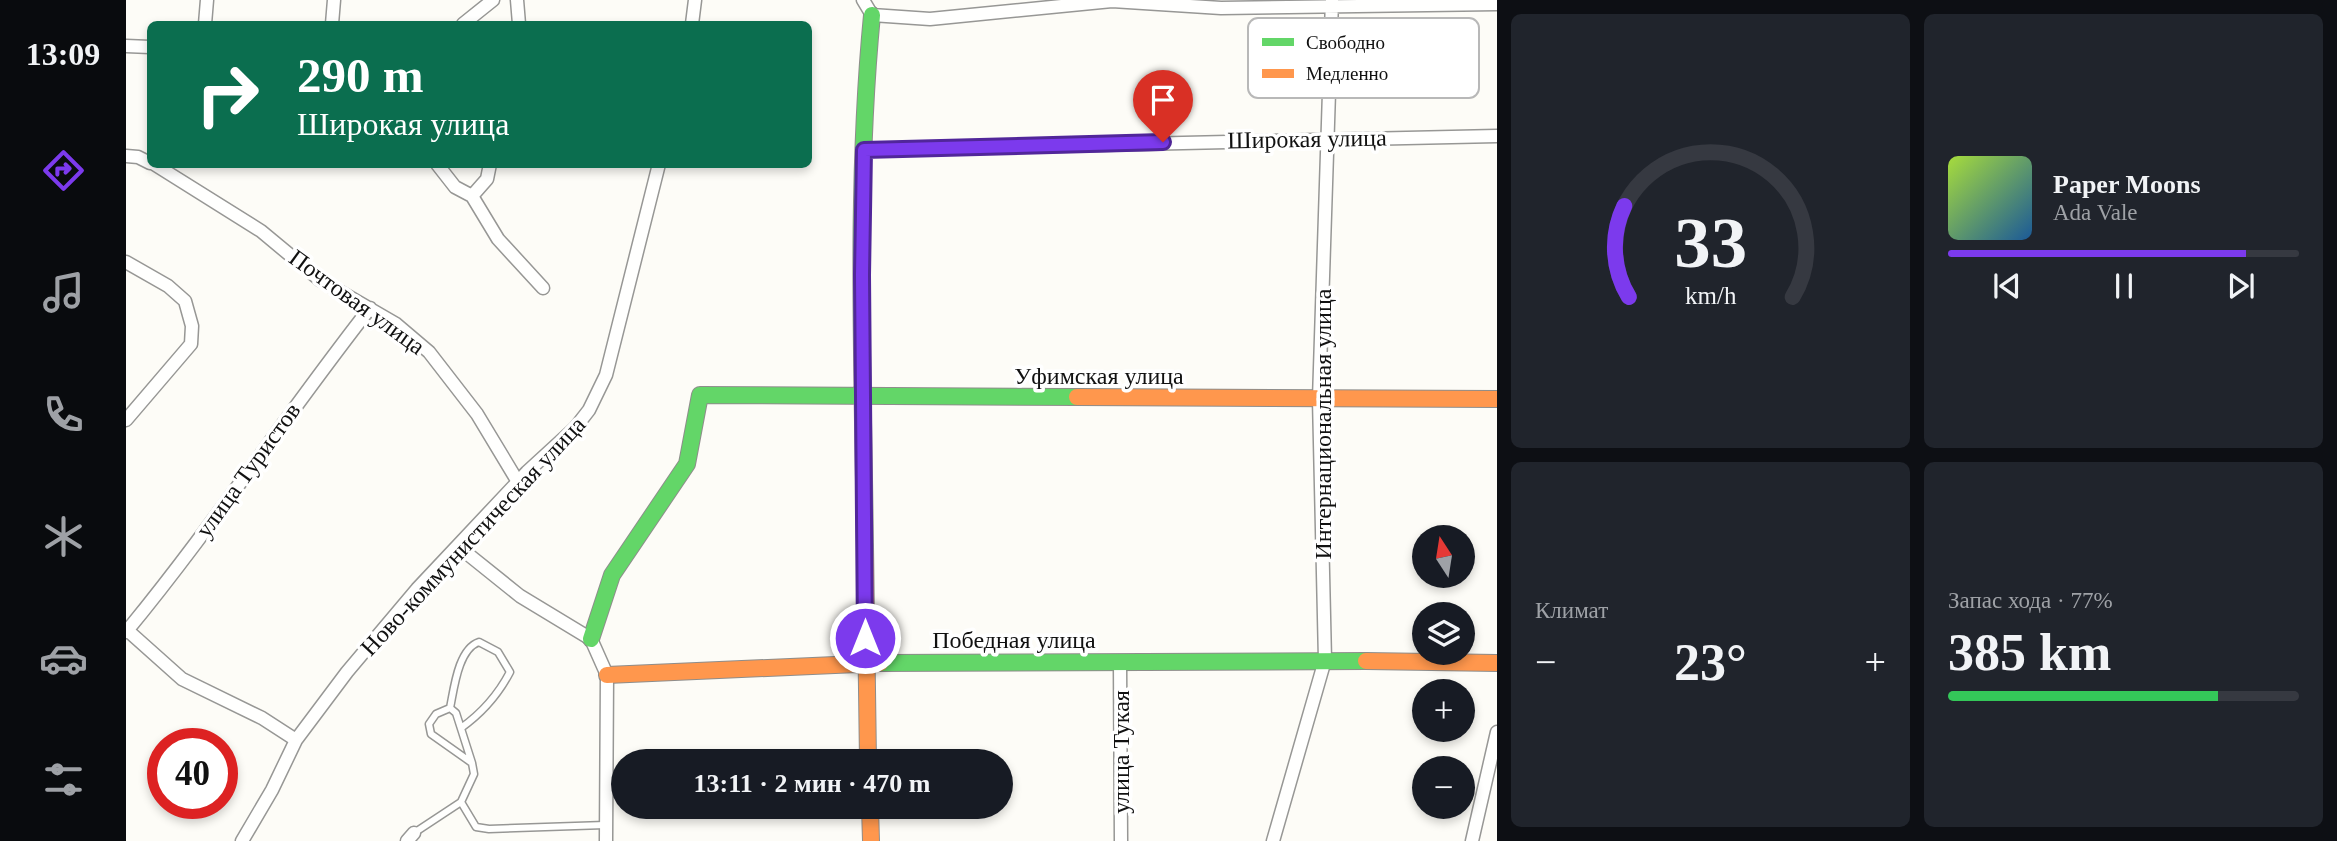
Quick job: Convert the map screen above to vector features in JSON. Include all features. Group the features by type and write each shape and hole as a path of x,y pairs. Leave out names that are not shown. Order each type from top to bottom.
{"street":[{"path":"205,21 207,0"},
{"path":"332,21 334,0"},
{"path":"467,21 493,0"},
{"path":"517,0 519,21"},
{"path":"692,21 695,0"},
{"path":"863,0 872,15 864,96 862,275 868,749"},
{"path":"872,15 930,19 973,7 1112,1 1220,8 1332,4 1497,4"},
{"path":"126,46 147,47"},
{"name":"Интернациональная улица","path":"1273,841 1325,660 1319,399 1328,98"},
{"name":"Широкая улица","path":"864,150 1497,136"},
{"name":"Почтовая улица","path":"126,156 147,162"},
{"name":"Почтовая улица","path":"159,168 261,231 320,280 396,324 429,352 477,414 518,482"},
{"path":"440,168 455,187 472,196 498,239 543,288"},
{"path":"472,196 487,179 489,168"},
{"name":"Ново-коммунистическая улица","path":"242,841 272,790 296,740 347,672 417,589 518,482 575,428 589,410 606,375 658,168"},
{"path":"126,262 168,286 185,301 192,326 191,344 126,419"},
{"name":"улица Туристов","path":"127,630 230,499 296,402 370,308"},
{"name":"Уфимская улица","path":"591,639 612,575 687,464 700,395 865,398 1497,399"},
{"path":"459,547 520,596 591,639 607,675 606,841"},
{"path":"127,630 182,679 262,718 296,740"},
{"name":"Победная улица","path":"607,675 745,666 865,664 1325,660 1497,663"},
{"name":"улица Тукая","path":"1120,662 1121,841"},
{"path":"1472,841 1497,732"},
{"path":"870,819 871,841"}],"lane":[{"path":"450,708 463,660 472,644 479,642 498,652 510,672 500,692 477,717 461,728"},
{"path":"411,837 461,802 474,774 456,713 450,708"},
{"path":"450,708 436,714 429,724 431,734 472,763"},
{"path":"461,802 476,827 489,829 606,825"}],"traffic: fast":[{"path":"865,547 862,214 863,147 872,15"},
{"path":"591,639 612,575 687,464 700,395 1077,397"},
{"path":"880,663 1366,661"}],"traffic: slow":[{"path":"1077,397 1497,399"},
{"path":"865,547 868,749"},
{"path":"1366,661 1497,663"},
{"path":"607,675 880,663"},
{"path":"870,819 871,841"}],"route":[{"path":"865,638 862,275 864,150 1163,142"}]}
